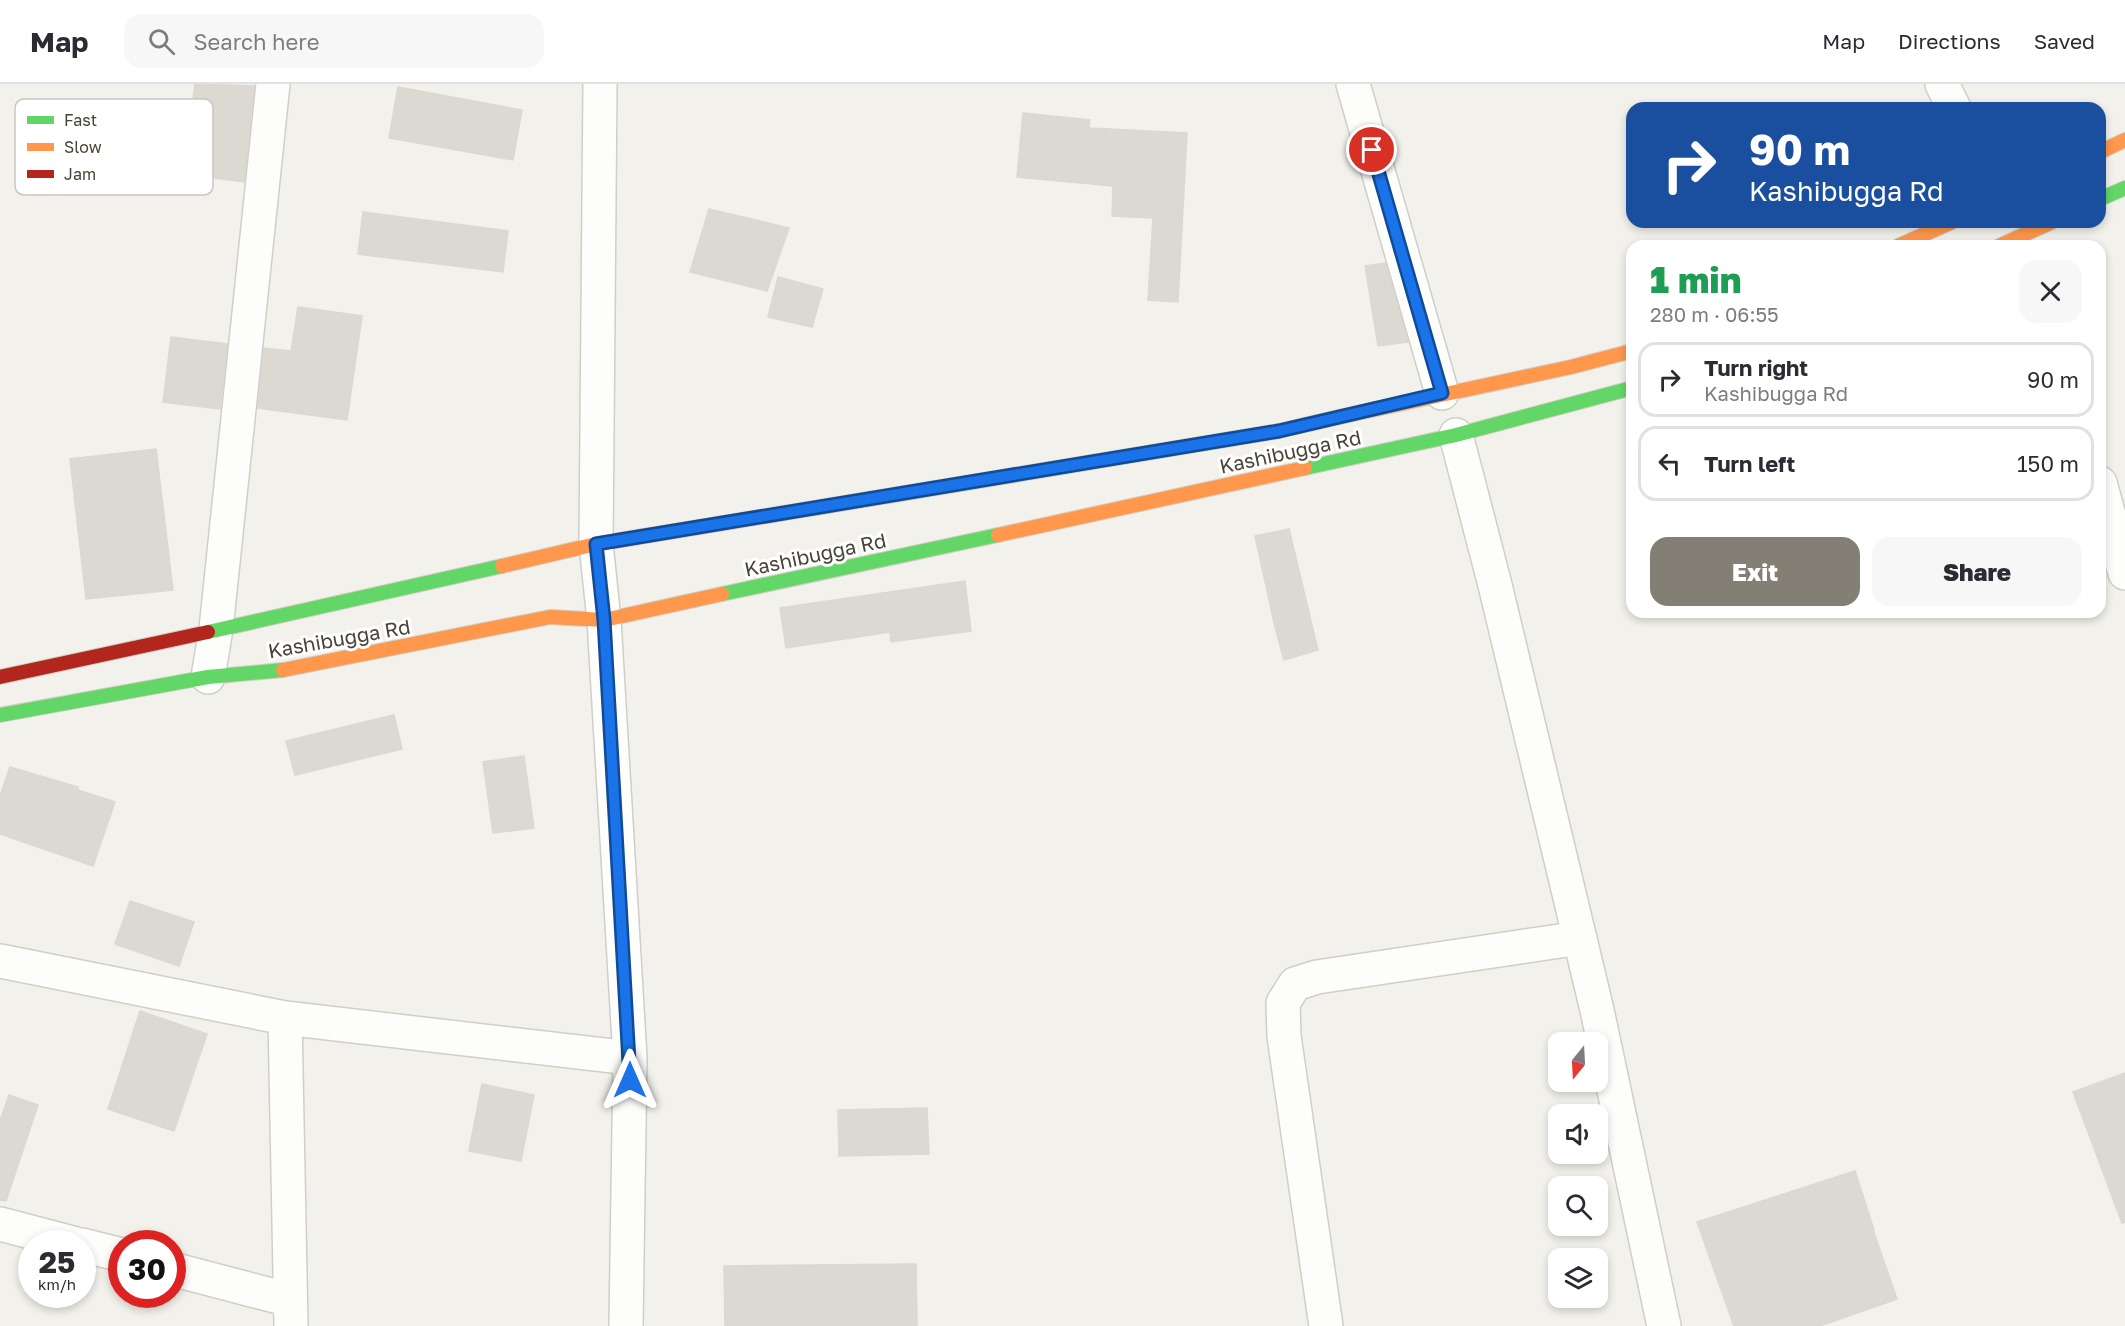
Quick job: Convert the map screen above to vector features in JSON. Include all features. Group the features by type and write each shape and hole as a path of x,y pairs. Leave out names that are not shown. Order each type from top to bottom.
{"main road":[{"path":"2106,149 2125,140"},
{"path":"2106,196 2125,188"},
{"path":"1912,240 1938,228"},
{"path":"2017,240 2039,233"},
{"name":"Kashibugga Rd","path":"0,677 355,600 596,544 1279,431 1442,393 1571,367 1626,353"},
{"name":"Kashibugga Rd","path":"0,715 208,677 295,669 550,617 604,620 1456,435 1626,390"}],"street":[{"path":"208,677 216,629 273,84"},
{"path":"600,84 596,544 604,620 630,1058 626,1326"},
{"path":"1353,84 1442,393"},
{"path":"1942,84 1951,102"},
{"path":"1456,435 1495,585 1580,938 1664,1326"},
{"path":"2106,505 2125,573"},
{"path":"1326,1326 1284,1036 1283,1003 1295,984 1317,977 1580,938"},
{"path":"0,961 285,1018 630,1058"},
{"path":"186,1274 291,1313 285,1018"},
{"path":"0,1224 23,1230"}],"building":[{"path":"195,84 254,86 244,182 213,178 213,99 193,99"},
{"path":"398,87 522,110 513,160 389,138"},
{"path":"1023,113 1090,120 1089,128 1187,133 1178,302 1148,300 1153,218 1112,216 1113,186 1017,177"},
{"path":"709,209 789,228 767,291 690,272"},
{"path":"363,212 508,231 503,272 358,254"},
{"path":"1385,263 1408,342 1378,346 1365,266"},
{"path":"778,277 823,289 812,327 768,317"},
{"path":"298,307 362,316 347,420 258,408 264,348 291,351"},
{"path":"171,337 227,344 220,409 163,402"},
{"path":"156,449 173,590 86,599 70,459"},
{"path":"1289,529 1318,650 1284,660 1255,536"},
{"path":"965,581 971,631 891,642 890,632 786,648 780,608"},
{"path":"394,715 402,749 295,775 286,741"},
{"path":"524,756 534,828 493,833 483,762"},
{"path":"10,767 78,787 78,790 115,802 93,866 0,834 0,796"},
{"path":"130,901 194,922 179,966 115,944"},
{"path":"140,1011 207,1034 174,1131 108,1109"},
{"path":"2125,1073 2125,1222 2122,1223 2073,1092"},
{"path":"482,1084 534,1095 521,1161 469,1151"},
{"path":"9,1095 38,1105 6,1201 0,1200 0,1121"},
{"path":"927,1108 929,1154 839,1156 838,1110"},
{"path":"1855,1171 1897,1299 1820,1326 1734,1326 1697,1222"},
{"path":"916,1264 917,1326 725,1326 724,1266"}],"traffic: fast":[{"path":"2106,196 2125,188"},
{"path":"1305,468 1456,435 1626,390"},
{"path":"851,502 1279,431 1339,417"},
{"path":"722,594 998,535"},
{"path":"208,632 502,566"},
{"path":"0,715 208,677 283,670"}],"traffic: slow":[{"path":"2106,149 2125,140"},
{"path":"1912,240 1938,228"},
{"path":"2012,240 2039,228"},
{"path":"1339,417 1571,367 1626,353"},
{"path":"998,535 1305,468"},
{"path":"502,566 596,544 851,502"},
{"path":"283,670 550,617 604,620 722,594"}],"traffic: jam":[{"path":"0,677 208,632"}],"route":[{"path":"630,1080 604,620 596,544 1279,431 1442,393 1372,150"}]}
